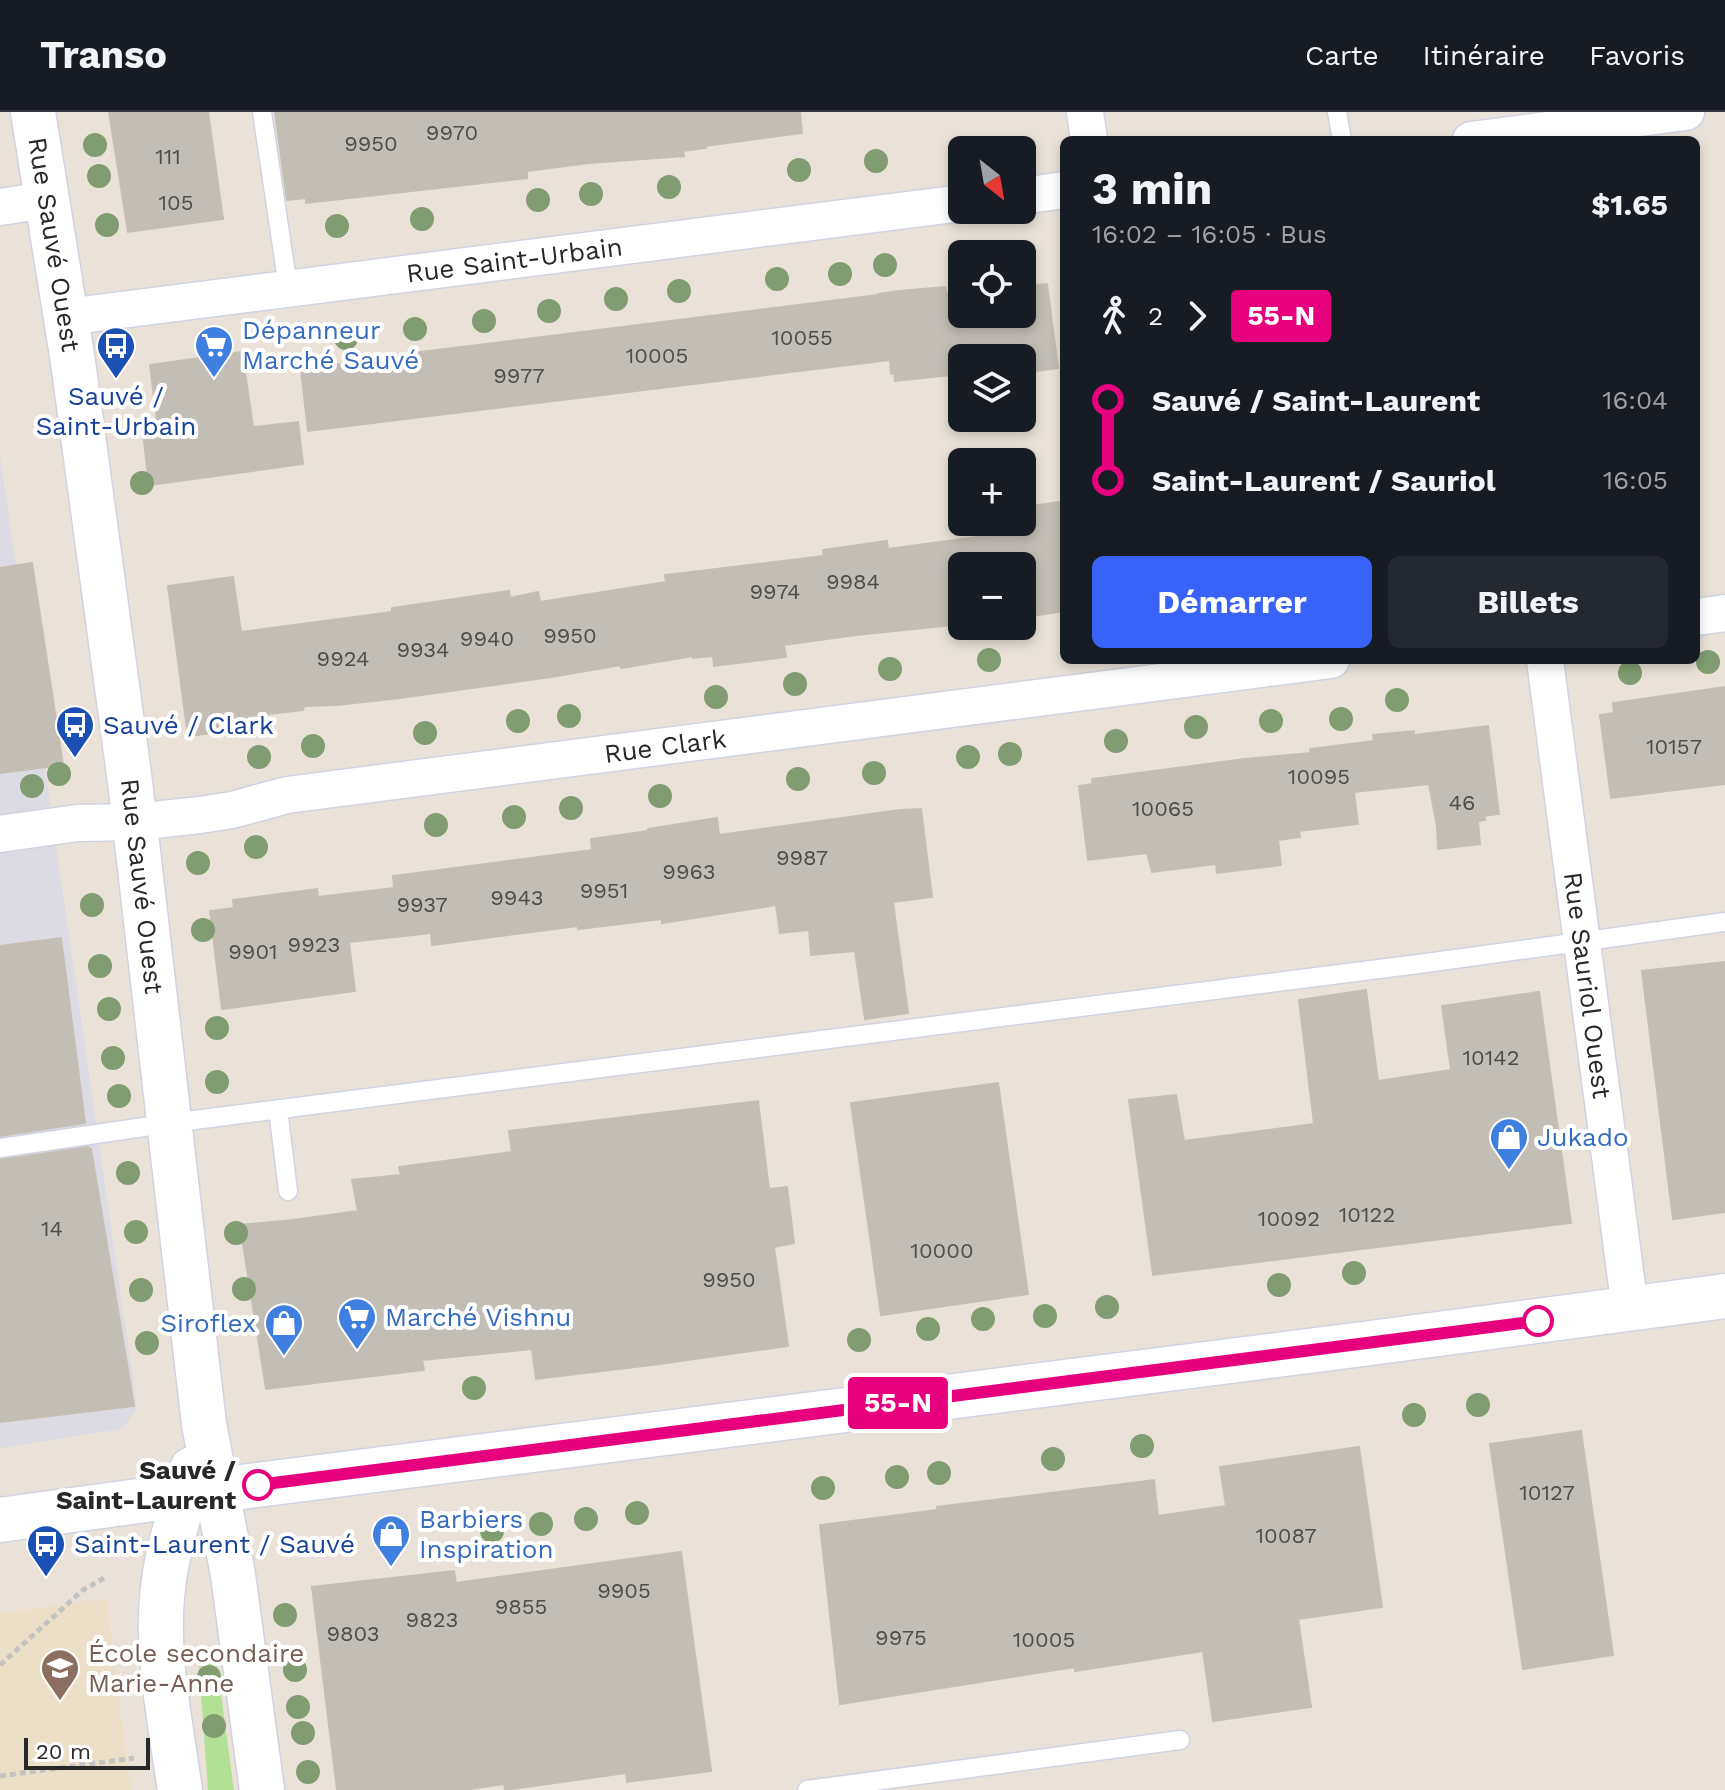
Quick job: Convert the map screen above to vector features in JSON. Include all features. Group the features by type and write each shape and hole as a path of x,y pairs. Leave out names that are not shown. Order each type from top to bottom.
{"main road":[{"name":"Rue Sauvé Ouest","path":"33,112 66,317 135,822 204,1424 202,1492 238,1610 262,1790"},
{"path":"0,1520 1725,1296"},
{"path":"180,1790 160,1632 165,1578 202,1492"}],"street":[{"path":"1085,112 1088,136"},
{"path":"1508,136 1686,112"},
{"path":"1036,194 1060,191"},
{"path":"0,207 47,200"},
{"name":"Rue Saint-Urbain","path":"66,317 948,205"},
{"path":"1700,616 1725,613"},
{"name":"Rue Clark","path":"0,834 77,823 135,822 232,810 287,795 1300,664"},
{"name":"Rue Sauriol Ouest","path":"1546,664 1630,1309"}],"lane":[{"path":"262,112 288,287"},
{"path":"1337,112 1341,136"},
{"path":"0,1148 171,1123 1725,922"},
{"path":"278,1109 288,1191"},
{"path":"807,1790 1180,1740"}],"path":[{"path":"0,1665 83,1590 104,1578"},
{"path":"0,1776 136,1758"}],"shaded area":[{"path":"0,456 137,1408 122,1429 0,1448"},
{"name":"École secondaire Marie-Anne","path":"106,1598 131,1790 0,1790 0,1614"}],"green space":[{"path":"215,1651 234,1790 208,1790 198,1652"}],"building":[{"path":"109,112 208,112 223,219 128,232"},
{"path":"275,112 800,112 802,133 705,146 683,151 684,156 589,163 527,171 527,178 306,203 306,198 287,200"},
{"path":"1047,284 1058,368 1036,371 1036,344 948,344 948,375 895,381 890,360 308,431 301,370 421,352 945,287 948,294 948,328 1036,328 1036,285"},
{"path":"242,352 253,427 298,422 303,464 149,485 142,423 157,421 150,365"},
{"path":"1060,502 1060,612 1036,615 1036,552 948,552 948,625 784,645 786,657 714,666 713,656 693,656 400,698 304,706 303,710 252,716 254,727 188,736 168,586 233,577 241,632 392,612 392,608 509,591 510,598 538,592 540,602 666,582 665,575 824,556 823,550 887,541 888,549 985,536 1036,536 1036,505"},
{"path":"32,563 63,765 0,773 0,568"},
{"path":"1725,687 1725,784 1611,798 1600,715 1614,713 1613,703"},
{"path":"1488,726 1499,814 1484,816 1485,820 1478,821 1480,844 1438,849 1429,784 1354,792 1358,824 1299,831 1300,837 1278,840 1281,865 1217,873 1216,864 1152,872 1147,853 1088,860 1079,786 1093,784 1092,779 1311,753 1310,749 1374,741 1373,735 1414,731 1414,735"},
{"path":"921,809 932,897 893,902 908,1013 865,1019 855,951 811,955 809,930 780,933 776,905 662,923 662,919 578,929 578,926 432,945 431,933 349,942 355,991 222,1009 210,911 234,908 233,900 317,889 318,897 394,888 393,876 592,850 591,839 717,818 719,835"},
{"path":"61,938 85,1123 0,1136 0,946"},
{"path":"1725,962 1725,1212 1673,1219 1642,971"},
{"path":"1366,990 1378,1081 1451,1070 1442,1006 1539,992 1571,1223 1153,1275 1129,1100 1176,1095 1184,1141 1314,1124 1299,1000"},
{"path":"998,1083 1028,1294 881,1315 851,1103"},
{"path":"758,1101 769,1189 787,1187 794,1243 774,1247 788,1346 536,1379 532,1349 422,1360 424,1370 266,1389 240,1225 358,1211 352,1180 401,1175 399,1167 512,1152 509,1131"},
{"path":"91,1149 134,1406 0,1422 0,1160"},
{"path":"1581,1431 1613,1655 1523,1669 1490,1444"},
{"path":"1359,1447 1382,1607 1298,1619 1311,1707 1213,1721 1203,1651 1075,1671 1075,1667 840,1704 820,1525 1154,1480 1158,1516 1226,1506 1220,1467"},
{"path":"681,1552 711,1771 627,1782 626,1773 505,1790 504,1784 464,1790 337,1790 312,1587 454,1571 456,1583"}],"bus line":[{"name":"55-N","path":"258,1485 1538,1321"}],"place":[{"name":"Dépanneur Marché Sauvé","path":"214,379"},
{"name":"Sauvé / Saint-Urbain","path":"116,380"},
{"name":"Sauvé / Clark","path":"75,759"},
{"name":"Jukado","path":"1509,1171"},
{"name":"Marché Vishnu","path":"357,1351"},
{"name":"Siroflex","path":"284,1357"},
{"name":"Sauvé / Saint-Laurent","path":"258,1485"},
{"name":"Barbiers Inspiration","path":"391,1568"},
{"name":"Saint-Laurent / Sauvé","path":"46,1578"},
{"name":"École secondaire Marie-Anne","path":"60,1702"}]}
